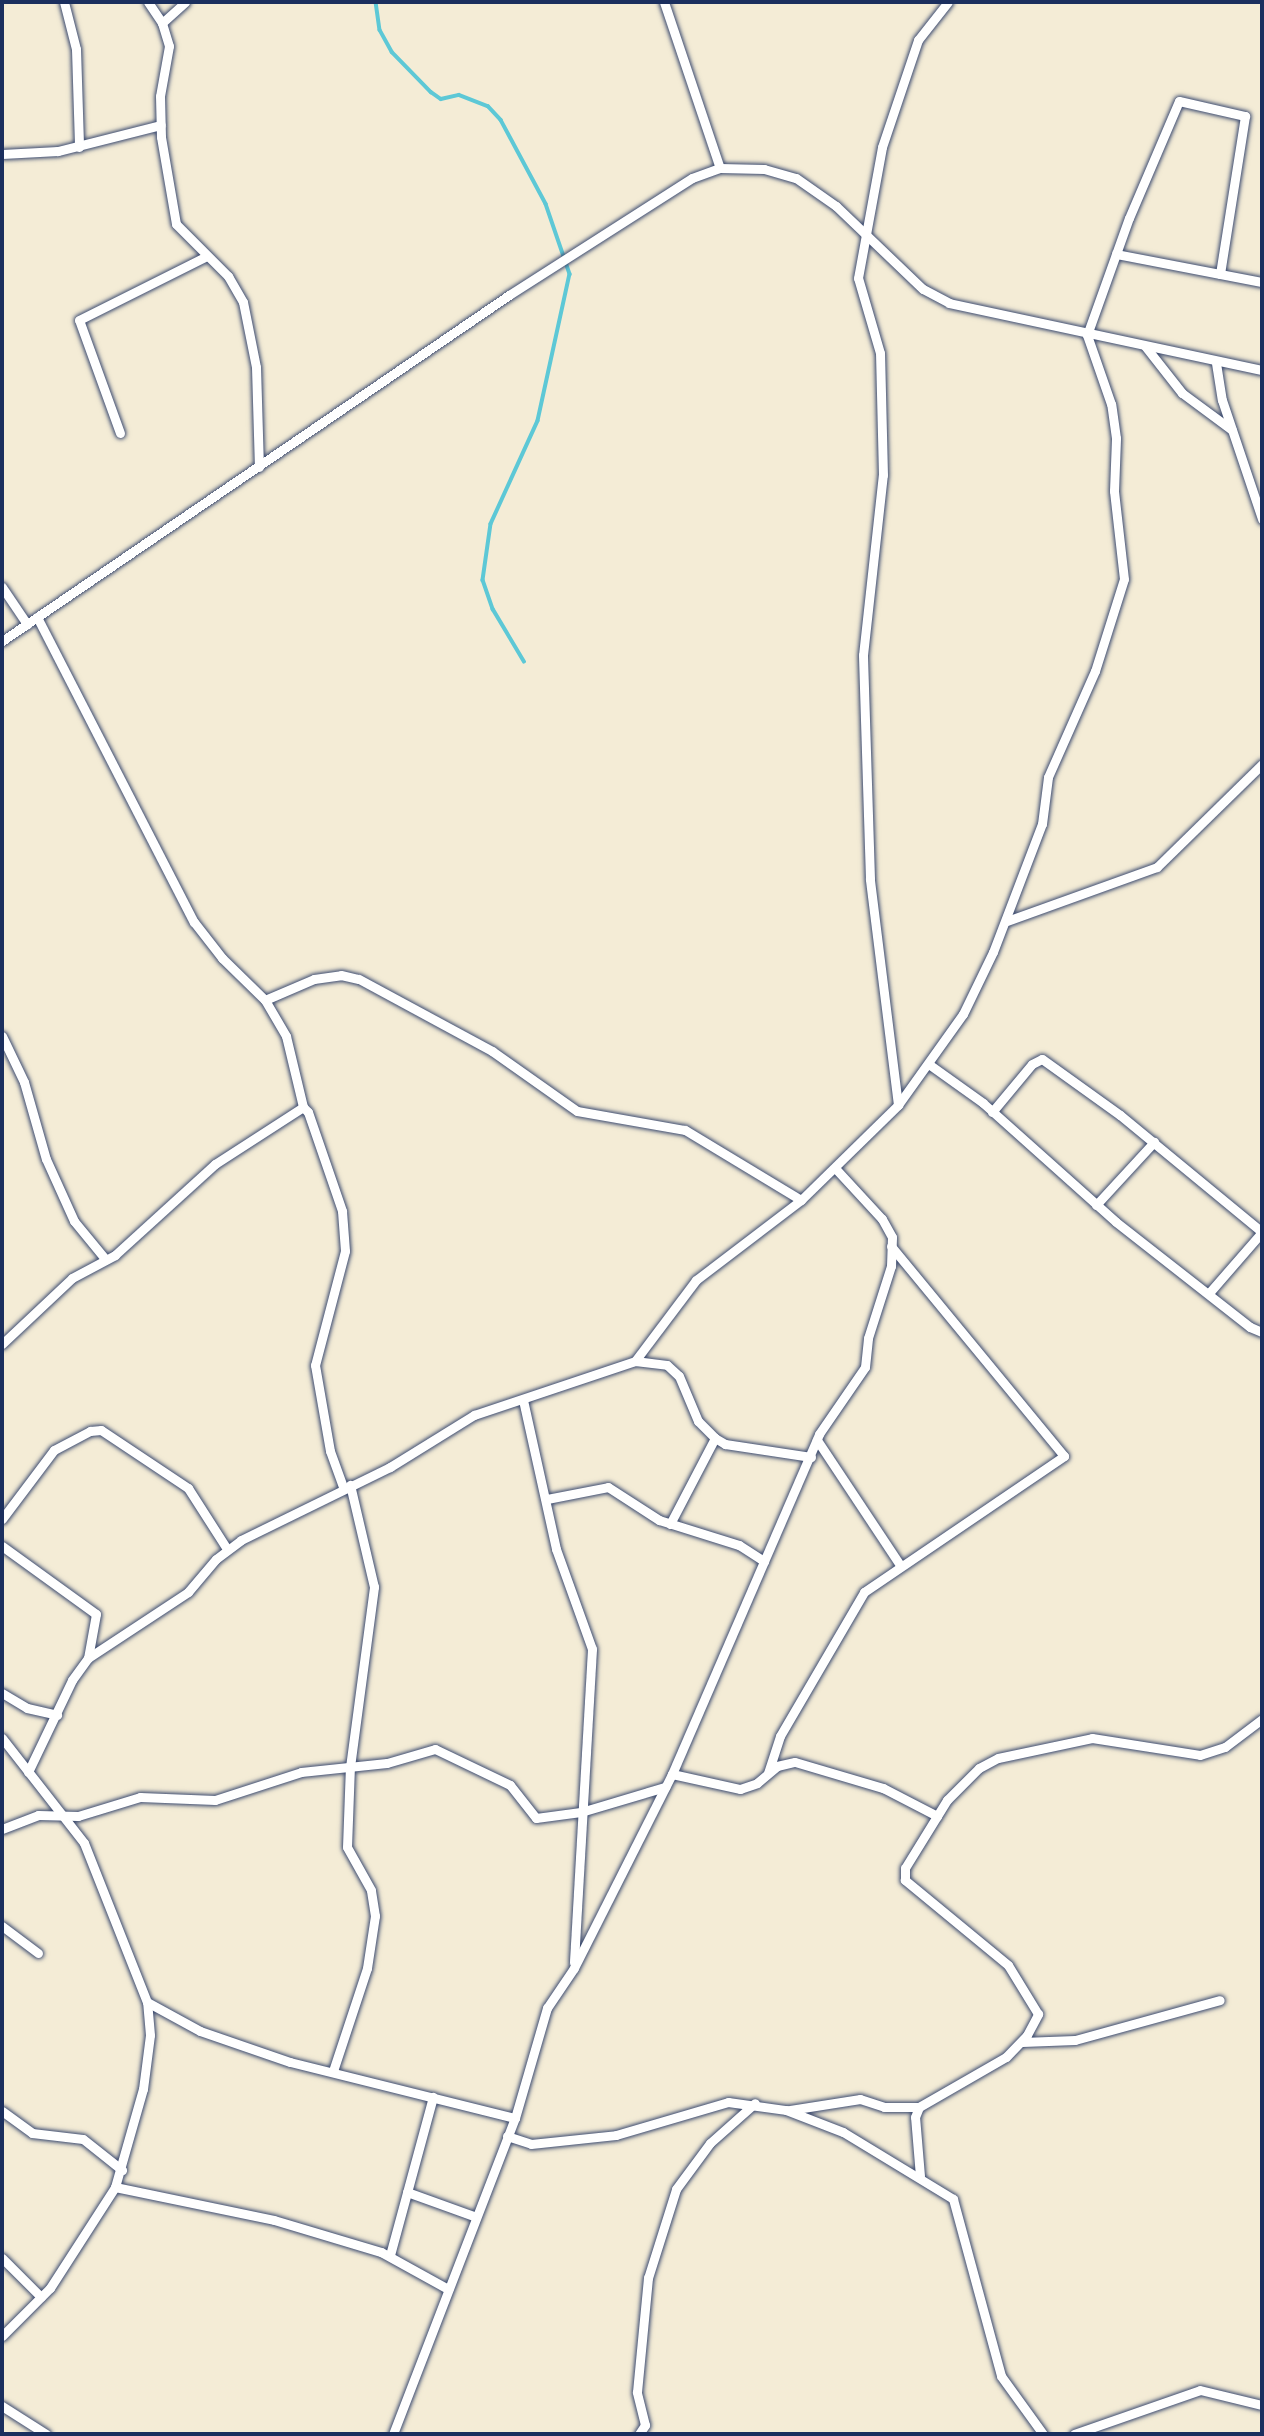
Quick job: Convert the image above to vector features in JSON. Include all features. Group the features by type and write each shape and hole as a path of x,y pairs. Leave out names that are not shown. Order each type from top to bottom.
{"street":[{"path":"64,2 76,50 79,147"},
{"path":"148,2 162,23 169,46 160,96 161,125 176,224 228,276 243,302 256,367 259,467"},
{"path":"162,23 185,2"},
{"path":"664,2 720,168"},
{"path":"898,1105 870,879 863,655 883,475 880,353 858,278 882,147 918,40 948,2"},
{"path":"635,1361 696,1280 801,1199 898,1105 930,1065 963,1013 1007,921 1042,824 1048,777 1095,671 1124,579 1114,491 1116,438 1111,404 1087,335 1116,254 1179,101 1245,116 1220,274"},
{"path":"2,154 79,147 161,125"},
{"path":"2,641 550,271 692,178 720,168 764,169 796,178 836,206 867,238 935,298 1087,335 1216,363 1262,370"},
{"path":"1116,254 1262,282"},
{"path":"120,433 79,320 207,256"},
{"path":"1145,346 1182,393 1234,432"},
{"path":"1216,363 1234,432 1262,519"},
{"path":"2,587 27,624"},
{"path":"37,617 194,922 222,958 265,999 286,1035 303,1107 308,1112 342,1211 345,1251 316,1365 330,1451 347,1486 374,1587 350,1767 347,1847 372,1890 375,1916 367,1968 332,2071"},
{"path":"1007,921 1157,867 1262,764"},
{"path":"265,999 314,979 341,975 359,979 492,1051 577,1111 685,1130 801,1199"},
{"path":"2,1036 24,1082 46,1160 74,1221 107,1260"},
{"path":"992,1112 1032,1064 1042,1059 1154,1142 1262,1232 1209,1293"},
{"path":"930,1065 992,1112 1096,1205 1250,1327 1262,1332"},
{"path":"2,1344 79,1273 107,1260 215,1164 303,1107"},
{"path":"1096,1205 1154,1142"},
{"path":"393,2434 515,2118 547,2008 574,1968 672,1774 817,1440 866,1367 868,1338 891,1266 891,1246 882,1219 835,1168"},
{"path":"768,1773 780,1736 864,1591 900,1564 1064,1456 891,1246"},
{"path":"28,1772 72,1680 88,1658 198,1584 228,1549 347,1486 390,1467 474,1415 635,1361 674,1368 698,1421 725,1444 811,1457"},
{"path":"523,1399 556,1549 592,1649 588,1774 581,1812 574,1968"},
{"path":"2,1519 47,1457 90,1431 101,1430 188,1488 228,1549"},
{"path":"670,1524 715,1438"},
{"path":"817,1440 900,1564"},
{"path":"547,1499 608,1487 670,1524 740,1545 764,1561"},
{"path":"2,1546 96,1614 88,1658"},
{"path":"2,1693 27,1708 57,1716"},
{"path":"786,2110 860,2099 884,2107 919,2107 1006,2057 1022,2042 1038,2014 1015,1974 905,1880 905,1868 937,1815 973,1773 998,1758 1092,1738 1200,1755 1225,1747 1262,1719"},
{"path":"2,1738 65,1816 90,1854 147,2002 148,2054 122,2170 115,2188 41,2297 2,2336"},
{"path":"2,1829 38,1815 65,1816 140,1797 215,1800 301,1772 350,1767 446,1750 510,1785 532,1817 581,1812 665,1787"},
{"path":"672,1774 740,1789 795,1762 883,1788 937,1815"},
{"path":"2,1926 38,1953"},
{"path":"1022,2042 1075,2040 1220,2000"},
{"path":"147,2002 214,2036 332,2071 515,2118"},
{"path":"390,2255 433,2097"},
{"path":"507,2136 531,2144 616,2135 656,2127 715,2104 755,2103 786,2110 843,2132 948,2193 957,2207 990,2347 1001,2376 1043,2434"},
{"path":"639,2434 645,2425 637,2392 648,2278 676,2189 710,2143 755,2103"},
{"path":"919,2107 915,2117 920,2176"},
{"path":"2,2111 32,2133 83,2139 122,2170"},
{"path":"115,2188 274,2220 390,2255 448,2289"},
{"path":"407,2192 476,2217"},
{"path":"2,2258 41,2297"},
{"path":"1073,2434 1200,2390 1262,2405"},
{"path":"2,2406 46,2434"}],"waterway":[{"path":"376,2 380,30 392,52 431,92 441,99 459,95 488,106 501,120 546,204 570,274 538,421 491,524 483,580 493,609 524,661"}]}
